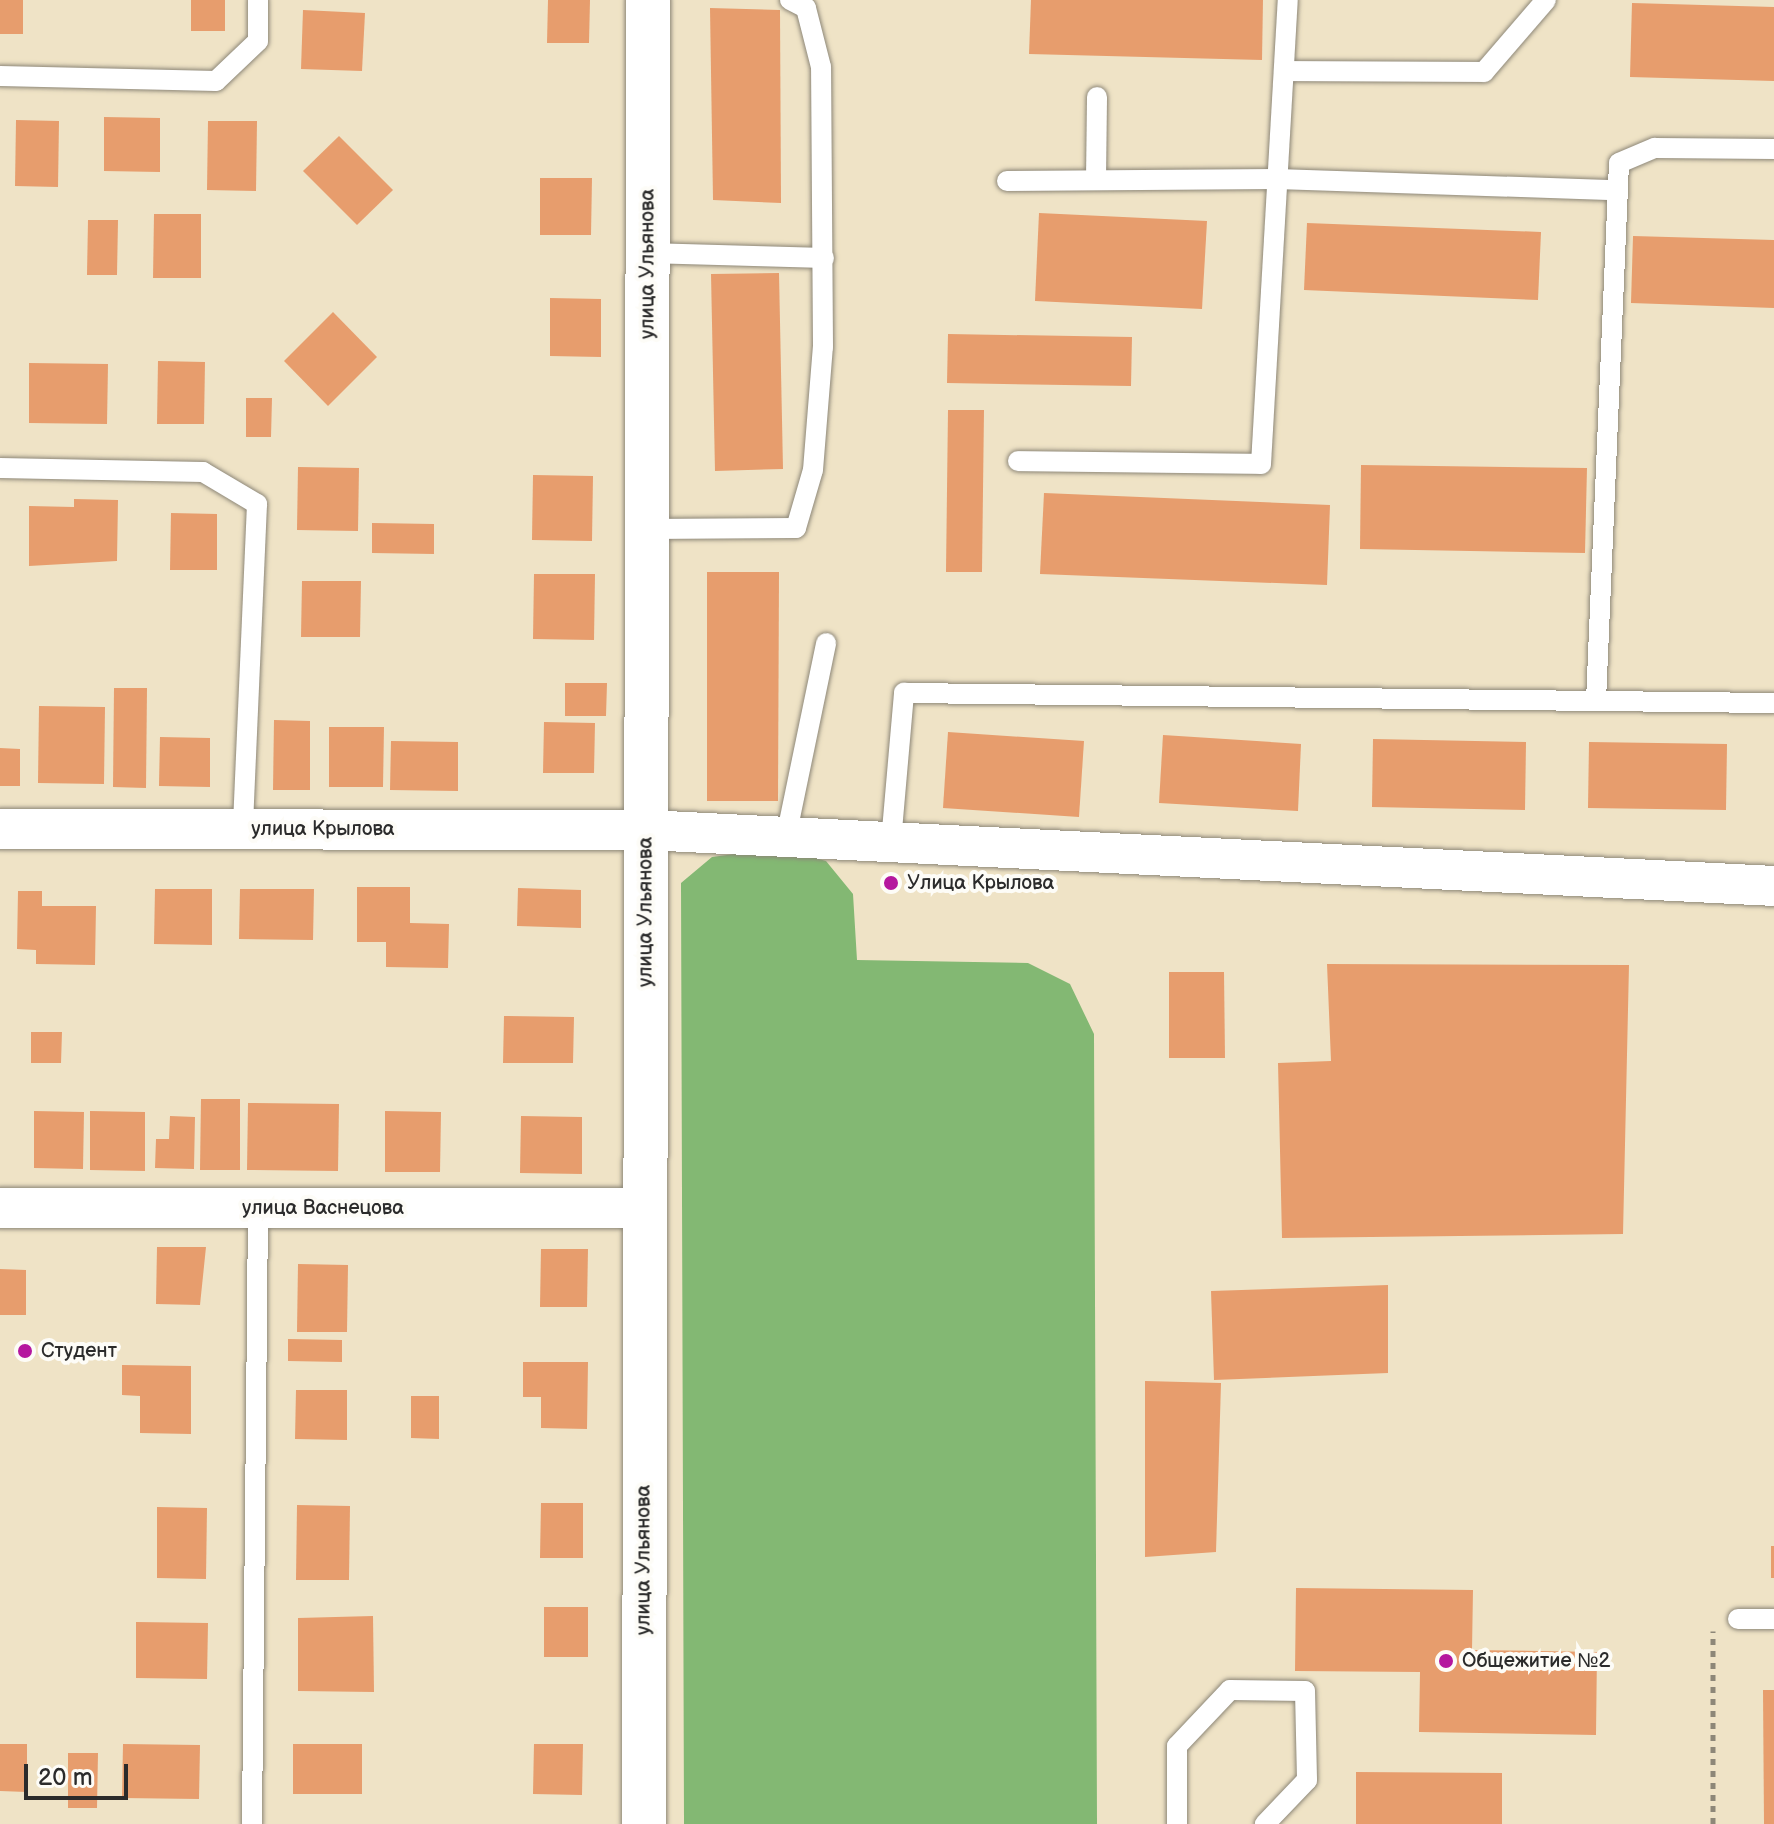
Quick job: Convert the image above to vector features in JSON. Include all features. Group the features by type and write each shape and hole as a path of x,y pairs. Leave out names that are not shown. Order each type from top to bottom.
{"main road":[{"name":"улица Ульянова","path":"644,1824 648,0"}],"street":[{"name":"улица Крылова","path":"0,829 646,830 1774,886"},
{"name":"улица Васнецова","path":"0,1208 645,1208"}],"lane":[{"path":"0,76 216,81 258,41 258,0"},
{"path":"647,529 796,528 813,470 824,258 821,67 806,8 790,0"},
{"path":"1018,461 1261,464 1288,0"},
{"path":"1284,71 1484,72 1546,0"},
{"path":"1096,180 1097,97"},
{"path":"1596,701 1619,163 1655,148 1774,149"},
{"path":"1007,181 1277,179 1616,190"},
{"path":"648,253 824,258"},
{"path":"0,468 203,472 257,504 243,829"},
{"path":"786,837 826,643"},
{"path":"891,842 904,693 1774,703"},
{"path":"252,1824 258,1208"},
{"path":"1738,1619 1774,1619"},
{"path":"1177,1824 1177,1746 1230,1690 1305,1691 1307,1780 1265,1824"}],"path":[{"path":"1713,1824 1712,1633 1728,1620 1738,1619"}],"green space":[{"path":"780,848 826,861 853,894 857,960 1028,963 1070,984 1094,1034 1097,1824 684,1824 681,883 712,857"}],"building":[{"path":"0,0 23,0 23,34 0,34"},
{"path":"191,0 225,0 225,31 191,31"},
{"path":"548,0 590,0 589,43 547,43"},
{"path":"1031,0 1263,0 1262,60 1029,54"},
{"path":"1632,3 1774,7 1774,81 1630,77"},
{"path":"710,8 780,10 781,203 713,200"},
{"path":"303,10 365,13 362,71 301,69"},
{"path":"104,117 160,118 160,172 104,171"},
{"path":"16,120 59,121 58,187 15,186"},
{"path":"208,121 257,121 256,191 207,190"},
{"path":"339,136 393,190 357,225 303,171"},
{"path":"540,178 592,178 591,235 540,235"},
{"path":"1039,213 1207,221 1202,309 1035,301"},
{"path":"154,214 201,214 201,278 153,278"},
{"path":"88,220 118,220 117,275 87,275"},
{"path":"1307,223 1541,232 1538,300 1304,290"},
{"path":"1633,236 1774,240 1774,308 1631,303"},
{"path":"779,273 783,469 715,471 711,274"},
{"path":"550,298 601,299 601,357 550,356"},
{"path":"333,312 377,357 328,406 284,361"},
{"path":"948,334 1132,337 1131,386 947,383"},
{"path":"158,361 205,362 204,424 157,424"},
{"path":"29,363 108,364 107,424 29,423"},
{"path":"246,398 272,398 271,437 246,437"},
{"path":"948,410 984,410 982,572 946,572"},
{"path":"1361,465 1587,468 1585,553 1360,549"},
{"path":"298,467 359,468 358,531 297,530"},
{"path":"533,475 593,476 592,541 532,540"},
{"path":"1044,493 1330,505 1327,585 1040,574"},
{"path":"74,499 118,500 117,561 29,566 29,506 74,507"},
{"path":"171,513 217,514 217,570 170,570"},
{"path":"372,523 434,524 434,554 372,553"},
{"path":"707,572 779,572 778,801 707,801"},
{"path":"534,574 595,574 594,640 533,639"},
{"path":"302,581 361,581 360,637 301,637"},
{"path":"565,683 607,683 606,716 565,716"},
{"path":"114,688 147,688 146,788 113,787"},
{"path":"39,706 105,707 104,784 38,783"},
{"path":"274,720 310,721 310,790 273,790"},
{"path":"544,722 595,723 594,773 543,773"},
{"path":"329,727 384,727 383,787 329,787"},
{"path":"948,732 1084,741 1079,817 943,808"},
{"path":"1163,735 1301,744 1298,811 1159,803"},
{"path":"160,737 210,738 210,787 159,786"},
{"path":"1373,739 1526,742 1525,810 1372,807"},
{"path":"391,741 458,742 458,791 390,790"},
{"path":"1589,742 1727,744 1726,810 1588,808"},
{"path":"0,748 20,749 20,786 0,786"},
{"path":"357,887 410,887 410,923 449,924 448,968 386,967 386,942 357,942"},
{"path":"518,888 581,890 581,928 517,926"},
{"path":"155,889 212,889 212,945 154,944"},
{"path":"240,889 314,889 313,940 239,939"},
{"path":"18,891 42,891 42,906 96,906 95,965 36,964 36,950 17,949"},
{"path":"1327,964 1629,965 1623,1234 1282,1238 1278,1063 1331,1061"},
{"path":"1169,972 1224,972 1225,1058 1169,1058"},
{"path":"504,1016 574,1017 573,1063 503,1063"},
{"path":"31,1032 62,1032 61,1063 31,1063"},
{"path":"201,1099 240,1099 240,1170 200,1170"},
{"path":"248,1103 339,1104 338,1171 247,1170"},
{"path":"34,1111 84,1112 83,1169 34,1168"},
{"path":"90,1111 145,1112 145,1171 90,1170"},
{"path":"385,1111 441,1112 440,1172 385,1172"},
{"path":"170,1116 195,1117 194,1169 155,1168 156,1139 169,1139"},
{"path":"521,1116 582,1117 582,1174 520,1173"},
{"path":"157,1247 206,1247 200,1305 156,1304"},
{"path":"541,1249 588,1249 587,1307 540,1307"},
{"path":"298,1264 348,1265 347,1332 297,1332"},
{"path":"0,1269 26,1270 26,1315 0,1315"},
{"path":"1388,1285 1388,1373 1214,1380 1211,1291"},
{"path":"288,1339 342,1340 342,1362 288,1361"},
{"path":"523,1362 588,1362 587,1429 541,1428 541,1397 523,1397"},
{"path":"122,1365 191,1366 191,1434 140,1433 140,1396 122,1395"},
{"path":"1145,1381 1221,1383 1216,1552 1145,1557"},
{"path":"296,1390 347,1390 347,1440 295,1439"},
{"path":"411,1396 439,1396 439,1439 411,1438"},
{"path":"541,1503 583,1503 583,1558 540,1558"},
{"path":"297,1505 350,1506 349,1580 296,1580"},
{"path":"157,1507 207,1508 206,1579 157,1578"},
{"path":"1771,1546 1774,1546 1774,1578 1771,1578"},
{"name":"Общежитие №2","path":"1296,1588 1473,1590 1472,1650 1597,1652 1596,1735 1419,1732 1420,1672 1295,1671"},
{"path":"544,1607 588,1607 588,1657 544,1657"},
{"path":"373,1616 374,1692 298,1691 298,1618"},
{"path":"136,1622 208,1623 207,1679 136,1678"},
{"path":"1763,1690 1774,1690 1774,1824 1764,1824"},
{"path":"0,1744 27,1744 27,1792 0,1791"},
{"path":"123,1744 200,1745 199,1799 122,1798"},
{"path":"293,1744 362,1744 362,1794 293,1794"},
{"path":"534,1744 583,1744 582,1795 533,1794"},
{"path":"68,1753 98,1753 97,1808 68,1808"},
{"path":"1356,1772 1502,1773 1502,1824 1356,1824"}],"place":[{"name":"Улица Крылова","path":"891,883"},
{"name":"Студент","path":"25,1351"},
{"name":"Общежитие №2","path":"1446,1661"}]}
